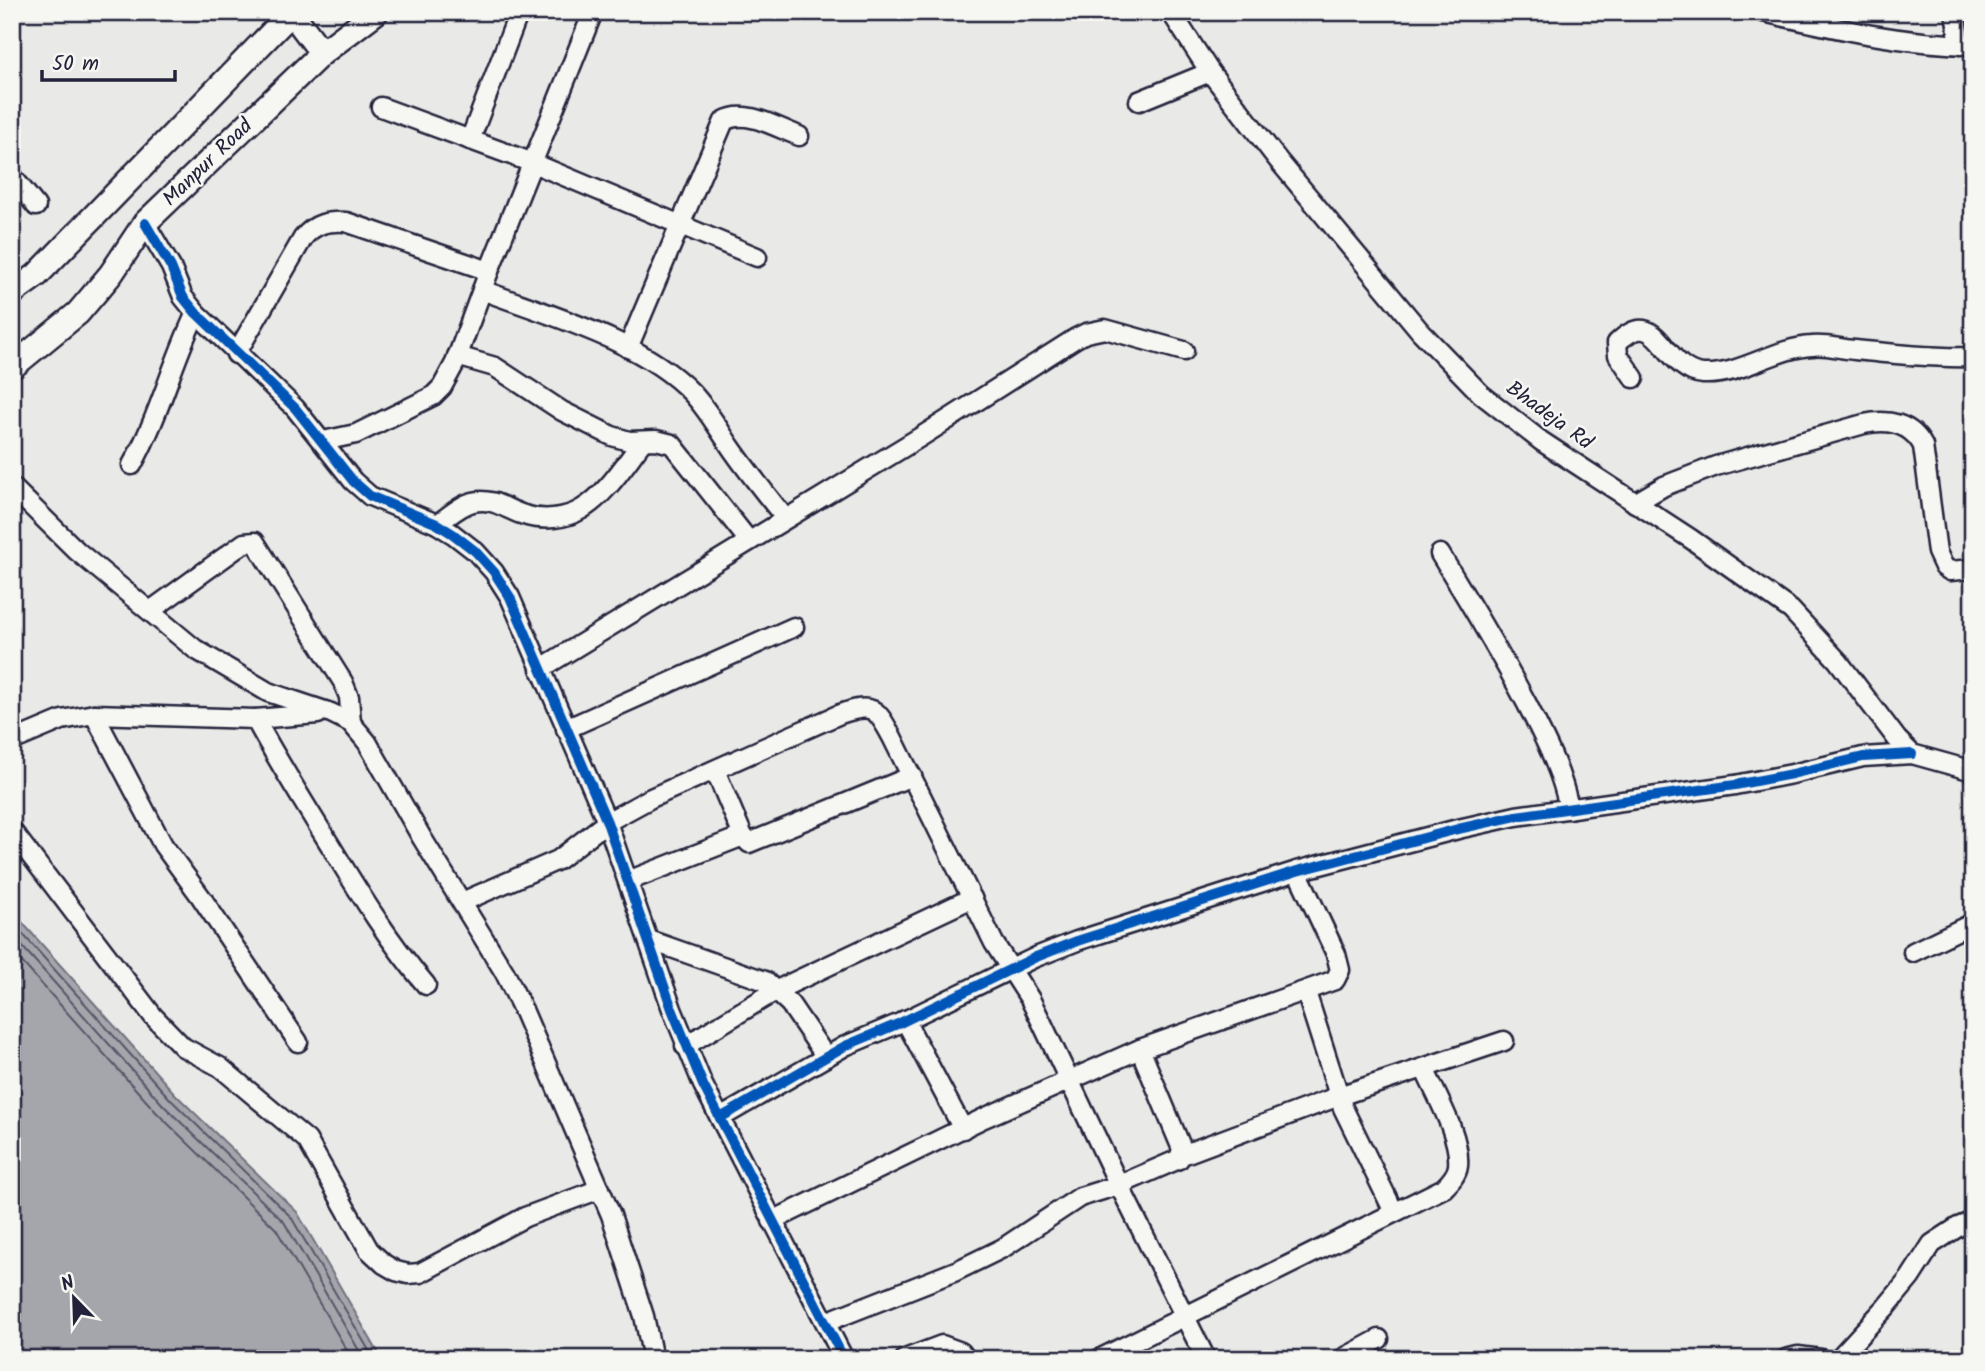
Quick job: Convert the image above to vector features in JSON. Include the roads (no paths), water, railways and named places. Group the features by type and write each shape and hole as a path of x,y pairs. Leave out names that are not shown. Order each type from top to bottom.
{"main road":[{"name":"Manpur Road","path":"12,293 37,275 291,12"},
{"path":"291,12 323,53"},
{"name":"Manpur Road","path":"12,367 78,313 111,274 145,223 323,53 376,12"}],"street":[{"path":"470,140 519,12"},
{"path":"323,441 356,434 433,396 446,381 593,12"},
{"name":"Bhadeja Rd","path":"1171,12 1210,72 1278,160 1444,358 1494,406 1541,441 1791,610 1838,661 1897,739 1912,754"},
{"path":"1763,12 1854,33 1916,42 1966,45 1955,12"},
{"path":"1139,100 1210,72"},
{"path":"381,107 533,163 757,257"},
{"path":"628,348 724,121 731,117 748,117 799,136"},
{"path":"12,176 36,206"},
{"path":"236,354 303,237 318,225 331,221 346,222 489,271"},
{"path":"145,223 171,267 183,297 236,354 295,408 353,481 370,496 436,524 475,551 494,572 510,597 607,822 685,1046 772,1222 844,1359"},
{"path":"482,290 585,329 656,364 691,392 785,518"},
{"path":"132,465 146,441 182,342 196,313"},
{"path":"1634,378 1618,355 1617,343 1638,330 1645,329 1653,334 1678,364 1691,372 1704,374 1730,370 1768,356 1811,345 1932,358 1973,357"},
{"path":"540,669 1087,333 1105,330 1184,351"},
{"path":"457,356 495,367 562,411 612,436 629,441 656,440 672,444 749,541"},
{"path":"1635,503 1664,485 1716,466 1864,424 1891,422 1910,429 1923,446 1937,552 1941,561 1951,571 1973,569"},
{"path":"436,524 471,503 483,501 498,503 526,516 555,518 571,514 593,500 643,441"},
{"path":"12,487 77,551 195,649 253,685 351,723 368,742 519,1002 600,1189 629,1267 644,1316 653,1359"},
{"path":"150,611 243,543 255,542 343,682 349,697 351,723"},
{"path":"1440,554 1492,639 1546,740 1563,779 1569,809"},
{"path":"566,729 794,627"},
{"path":"462,902 558,860 607,822 651,798 828,719 856,709 868,707 876,710 884,721 972,898 1010,969 1030,999 1206,1359"},
{"path":"12,741 62,720 94,714 256,719 331,713"},
{"path":"94,714 163,845 298,1042"},
{"path":"256,719 279,763 360,895 396,948 426,985"},
{"path":"720,1118 845,1046 1077,940 1297,871 1516,816 1749,783 1863,757 1912,754 1965,769 1973,753"},
{"path":"715,770 743,836 749,843 912,776"},
{"path":"12,831 153,1016 183,1047 220,1067 307,1140 369,1250 384,1264 408,1274 420,1273 525,1217 600,1189"},
{"path":"628,881 743,836"},
{"path":"772,1222 963,1129 1140,1049 1335,980 1340,970 1336,954 1297,871"},
{"path":"685,1046 777,990 972,898"},
{"path":"1913,952 1973,923"},
{"path":"649,940 765,981 777,990 802,1019 826,1057"},
{"path":"1306,992 1349,1122 1394,1212"},
{"path":"905,1020 963,1129"},
{"path":"826,1322 956,1271 1003,1248 1080,1197 1119,1185 1179,1159 1182,1155 1339,1096 1504,1041"},
{"path":"1140,1049 1182,1149 1182,1155"},
{"path":"1099,1359 1444,1188 1454,1178 1458,1166 1451,1128 1424,1068"},
{"path":"1839,1359 1910,1278 1932,1244 1958,1227 1973,1221"},
{"path":"1342,1359 1380,1339"},
{"path":"905,1359 942,1345 961,1352 966,1359"},
{"path":"1786,1359 1798,1356 1821,1359"}],"water":[{"path":"12,911 176,1095 297,1212 382,1359 12,1359"}]}
